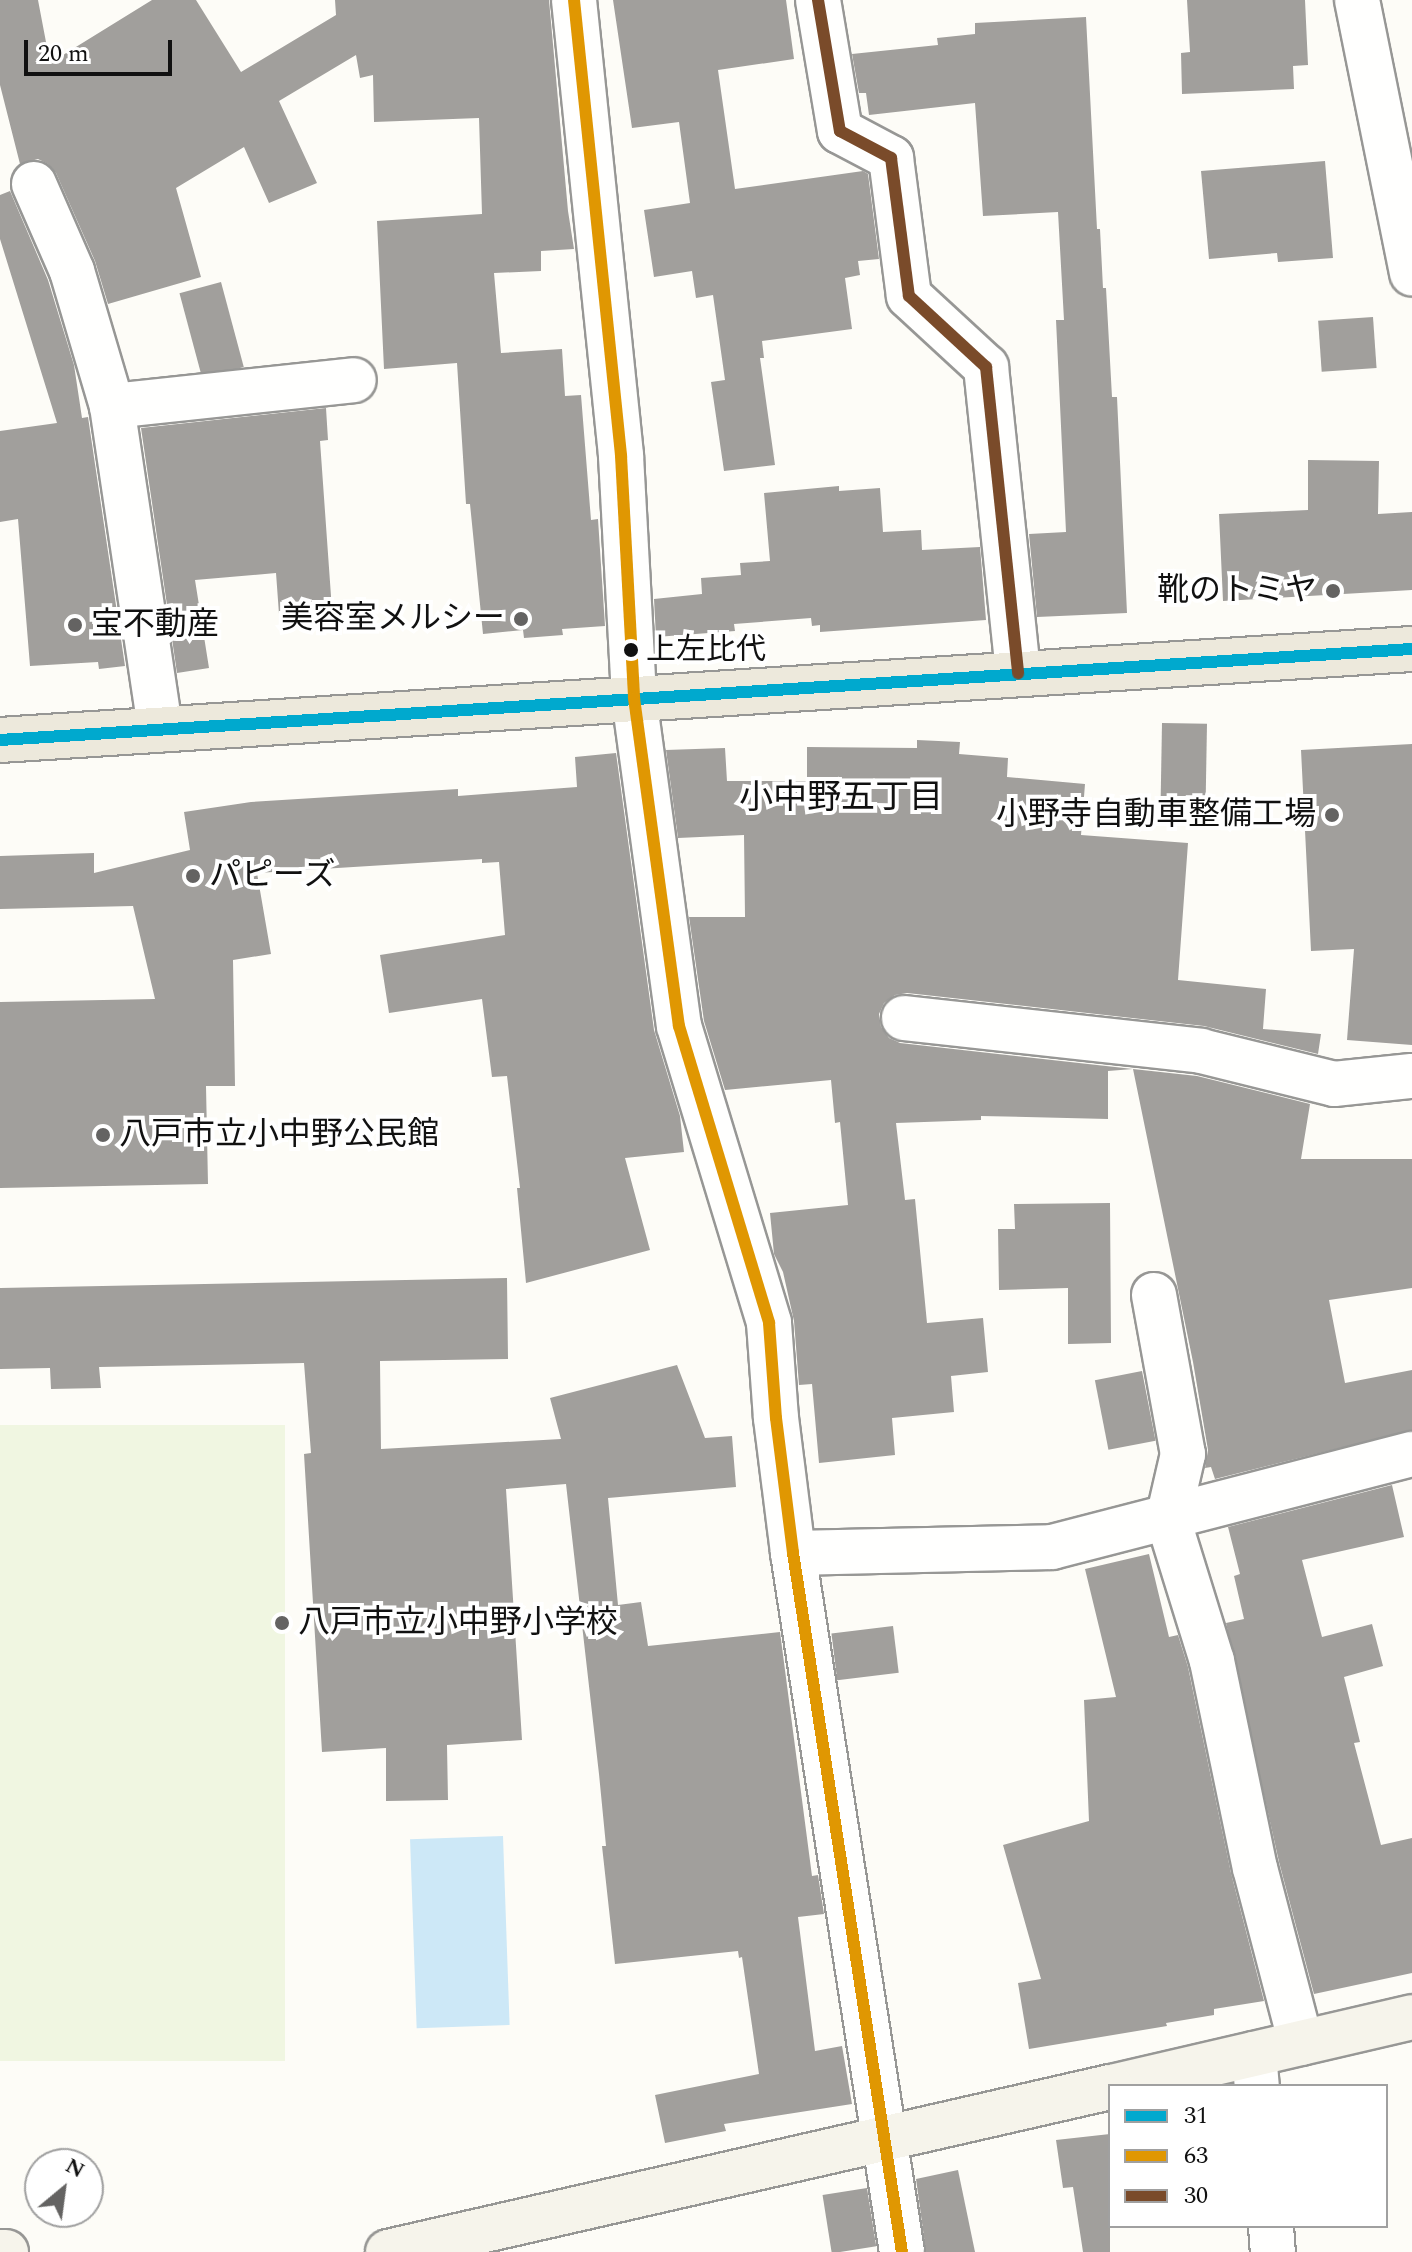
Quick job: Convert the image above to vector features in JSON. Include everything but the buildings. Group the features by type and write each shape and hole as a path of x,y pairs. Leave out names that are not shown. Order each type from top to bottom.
{"main road":[{"path":"0,740 1412,649"}],"street":[{"path":"574,0 621,456 634,698 679,1026 769,1323 793,1553 902,2252"},
{"path":"818,0 840,131 891,158 909,296 986,367 1018,673"},
{"path":"1357,0 1412,274"},
{"path":"34,184 72,271 112,406 160,729"},
{"path":"112,406 354,380"},
{"path":"904,1018 1201,1051 1334,1084 1412,1076"},
{"path":"1154,1295 1183,1454 1168,1519 1212,1661 1255,1868 1301,2043"},
{"path":"793,1553 1052,1547 1412,1454"},
{"path":"1133,2084 1255,2070 1301,2043 1412,2017"},
{"path":"388,2252 1108,2087"},
{"path":"1271,2228 1273,2252"}],"green space":[{"path":"0,1425 285,1425 285,2061 0,2061"}],"water":[{"path":"503,1836 510,2025 417,2028 410,1839"}],"transit line":[{"name":"63","path":"574,0 621,456 634,698 679,1026 769,1323 776,1418 793,1553 902,2252"},
{"name":"30","path":"818,0 840,131 891,158 909,296 986,367 1018,673"},
{"name":"31","path":"0,740 1412,649"}],"place":[{"name":"靴のトミヤ","path":"1333,591"},
{"name":"美容室メルシー","path":"521,619"},
{"name":"宝不動産","path":"75,625"},
{"name":"上左比代","path":"631,650"},
{"name":"小野寺自動車整備工場","path":"1332,815"},
{"name":"パピーズ","path":"193,876"},
{"name":"八戸市立小中野公民館","path":"103,1135"},
{"name":"八戸市立小中野小学校","path":"282,1623"}],"district":[{"name":"小中野五丁目","path":"841,799"}]}
